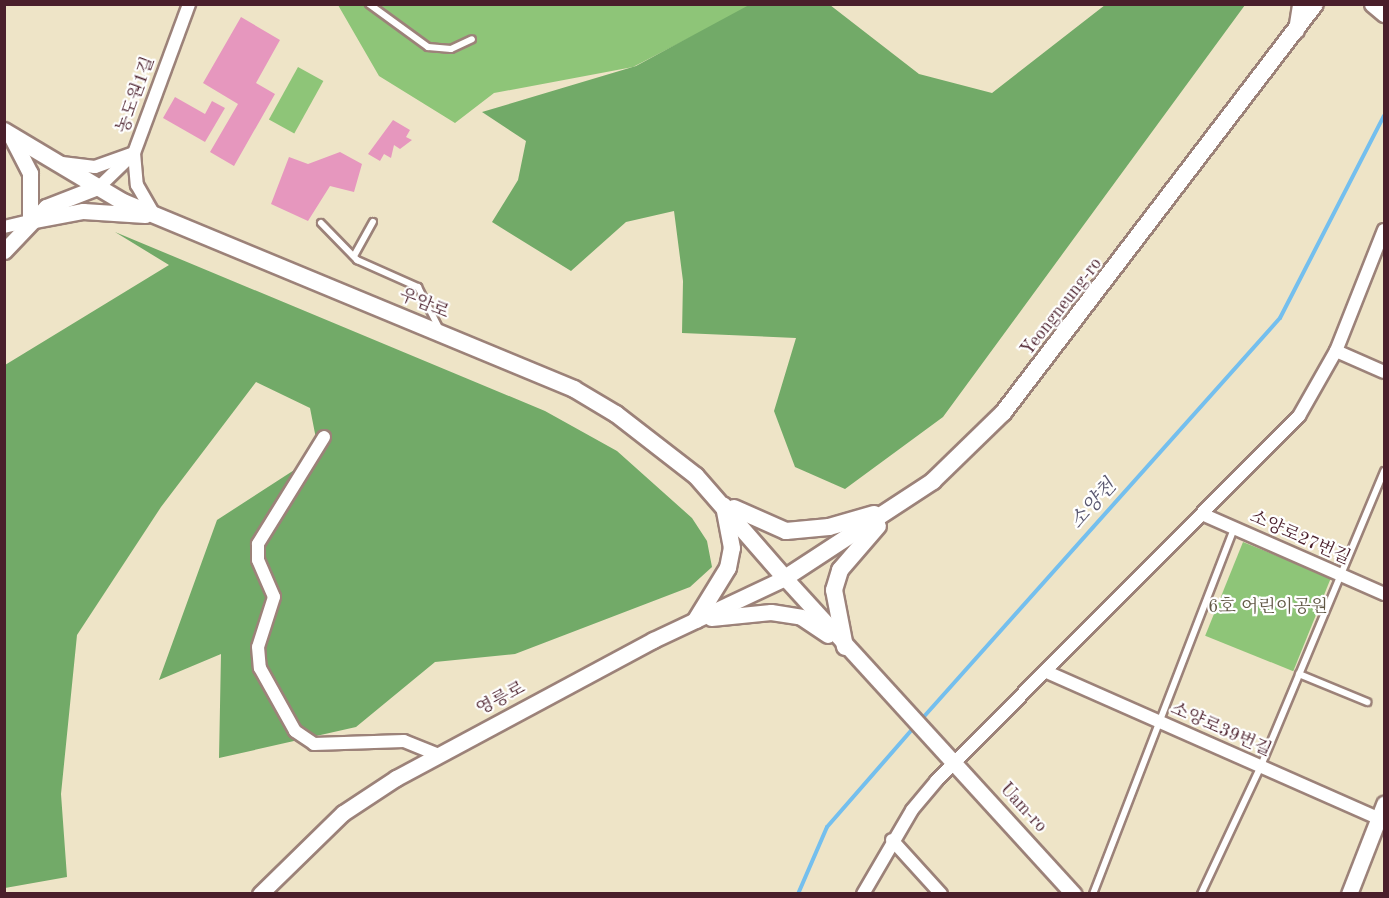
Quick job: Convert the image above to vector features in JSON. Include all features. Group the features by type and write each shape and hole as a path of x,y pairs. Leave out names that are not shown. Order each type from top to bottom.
{"main road":[{"name":"Yeongneung-ro","path":"785,578 898,507 965,453 1003,412 1315,4"},
{"name":"우암로","path":"7,132 154,216 531,369 616,414 723,502 785,578"},
{"path":"723,502 786,531 829,528 898,507"},
{"path":"696,620 728,568 732,548 723,502"},
{"path":"845,647 835,612 840,570 898,507"}],"street":[{"name":"농도원1길","path":"100,186 134,153 189,4"},
{"path":"1296,30 1300,4"},
{"path":"1372,4 1384,14"},
{"path":"7,132 30,173 30,221"},
{"path":"61,163 95,167 134,153 137,184 154,216"},
{"path":"4,251 30,221 63,196 100,186"},
{"path":"4,227 83,211 154,216"},
{"path":"863,894 892,840 918,803 1049,673 1299,416 1336,351 1384,230"},
{"path":"1336,351 1384,372"},
{"path":"324,437 258,544 258,560 273,597 258,647 260,668 296,731 314,744 404,741 438,755"},
{"name":"소양로27번길","path":"1202,514 1384,594"},
{"path":"785,578 845,647"},
{"name":"영릉로","path":"261,894 343,813 438,755 696,620 785,578"},
{"path":"696,620 771,612 801,617 845,647"},
{"name":"Uam-ro","path":"845,647 891,693 1074,894"},
{"name":"소양로39번길","path":"1049,673 1260,768 1382,814"},
{"path":"1349,894 1382,814"},
{"path":"892,840 941,894"}],"lane":[{"path":"369,4 428,47 451,49 472,39"},
{"path":"354,256 373,222"},
{"path":"321,223 354,256 418,287 440,332"},
{"path":"1201,894 1260,768 1384,471"},
{"path":"1093,894 1234,528"},
{"path":"1299,674 1367,702"}],"green space":[{"path":"338,5 753,5 633,67 494,93 455,123 379,76"},
{"path":"749,5 830,5 919,74 992,93 1105,5 1245,5 943,417 845,489 795,467 774,411 796,338 682,333 683,281 674,211 626,222 571,271 492,222 518,180 526,141 482,112 636,66"},
{"path":"298,67 323,81 294,134 269,119"},
{"path":"115,232 545,411 617,451 692,518 707,541 712,567 690,587 515,654 435,662 356,727 219,758 221,654 159,680 217,520 319,454 310,408 256,382 161,507 77,635 61,794 67,877 5,888 5,365 169,265"},
{"name":"6호 어린이공원","path":"1243,542 1331,578 1293,671 1205,636"}],"building":[{"path":"241,17 280,40 256,83 275,94 234,166 210,152 238,104 203,83"},
{"path":"175,97 205,114 212,101 225,108 205,142 163,118"},
{"path":"393,120 410,130 406,137 412,140 400,149 394,145 391,158 384,154 380,161 368,154"},
{"path":"340,152 362,164 354,192 330,186 308,221 271,204 289,157 308,164"}],"waterway":[{"name":"소양천","path":"920,721 1280,318 1384,116"},
{"name":"소양천","path":"798,894 827,827 915,726"}]}
